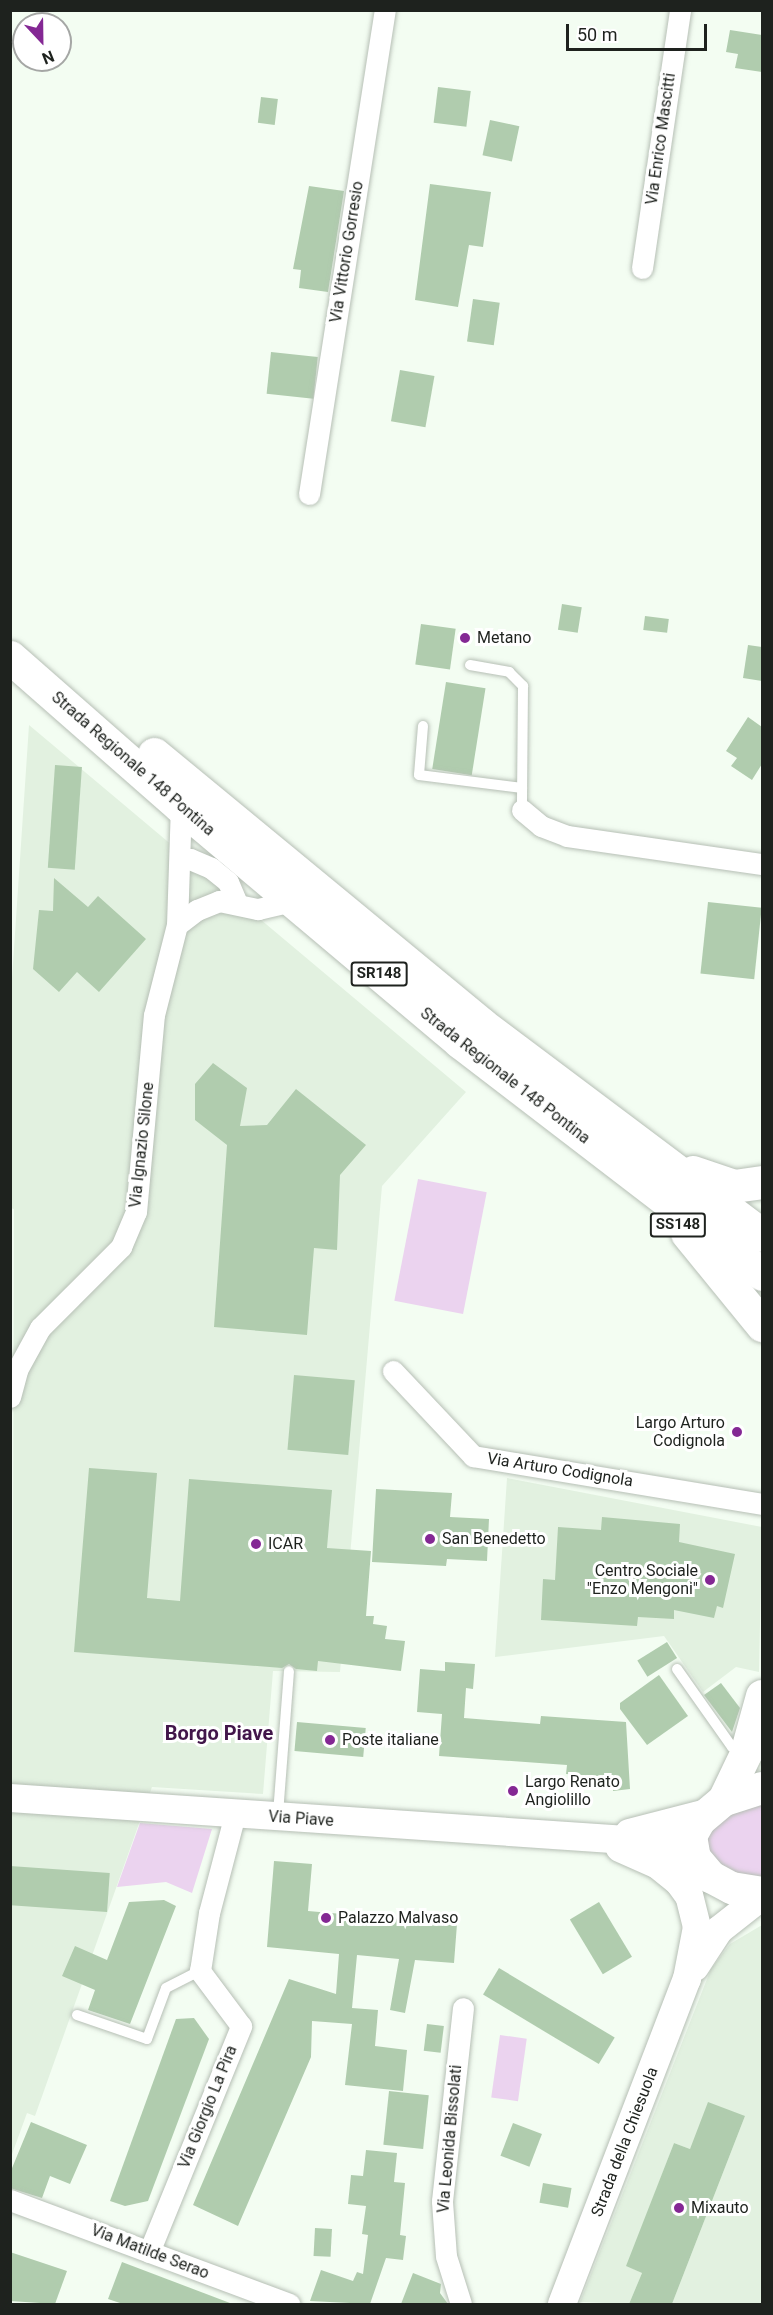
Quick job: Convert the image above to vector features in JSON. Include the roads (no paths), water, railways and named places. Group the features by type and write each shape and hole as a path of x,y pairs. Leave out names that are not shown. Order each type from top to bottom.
{"highway":[{"name":"Strada Regionale 148 Pontina","path":"10,633 481,1024 762,1235"},
{"name":"Strada Regionale 148 Pontina","path":"10,657 181,807 460,1042 762,1274"},
{"name":"SS148","path":"582,1136 686,1231 762,1325"},
{"path":"646,1149 716,1182 741,1187 762,1182"}],"main road":[{"path":"762,1696 746,1754 715,1807 691,1836 699,1863 723,1885 762,1895"},
{"path":"715,1807 762,1788"},
{"name":"Via Piave","path":"10,1798 658,1844 699,1863"},
{"name":"Via Piave","path":"592,1840 661,1827 715,1807"},
{"name":"Strada della Chiesuola","path":"592,1840 636,1854 672,1875 689,1896 697,1927"},
{"name":"Strada della Chiesuola","path":"562,2304 687,1979 697,1927 699,1863"},
{"name":"Strada della Chiesuola","path":"687,1979 719,1930 762,1895"}],"street":[{"name":"Via Vittorio Gorresio","path":"309,494 385,10"},
{"name":"Via Enrico Mascitti","path":"642,268 680,10"},
{"name":"Via Ignazio Silone","path":"10,1397 20,1363 40,1328 114,1255 131,1228 137,1205 154,1015 177,925 181,807"},
{"path":"522,810 541,826 567,836 762,864"},
{"path":"180,860 190,859 211,868 228,882 237,903"},
{"path":"177,925 197,910 219,901 258,909 291,901"},
{"name":"Via Arturo Codignola","path":"393,1371 473,1456 762,1504"},
{"path":"200,1971 209,1913 235,1814"},
{"name":"Via Giorgio La Pira","path":"149,2252 241,2026 200,1971"},
{"name":"Via Leonida Bissolati","path":"461,2304 446,2256 442,2200 463,2008"},
{"name":"Via Matilde Serao","path":"10,2200 290,2304"}],"lane":[{"path":"470,665 509,672 523,686 522,810"},
{"path":"423,726 419,775 522,788"},
{"path":"677,1669 732,1747 746,1754"},
{"path":"278,1818 289,1671"},
{"path":"77,2014 147,2039 166,1988 200,1971"}],"place":[{"name":"Metano","path":"465,638"},
{"name":"Largo Arturo Codignola","path":"737,1432"},
{"name":"San Benedetto","path":"430,1539"},
{"name":"ICAR","path":"256,1544"},
{"name":"Centro Sociale \"Enzo Mengoni\"","path":"710,1580"},
{"name":"Poste italiane","path":"330,1740"},
{"name":"Largo Renato Angiolillo","path":"513,1791"},
{"name":"Palazzo Malvaso","path":"326,1918"},
{"name":"Mixauto","path":"679,2208"}],"district":[{"name":"Borgo Piave","path":"219,1733"}]}
